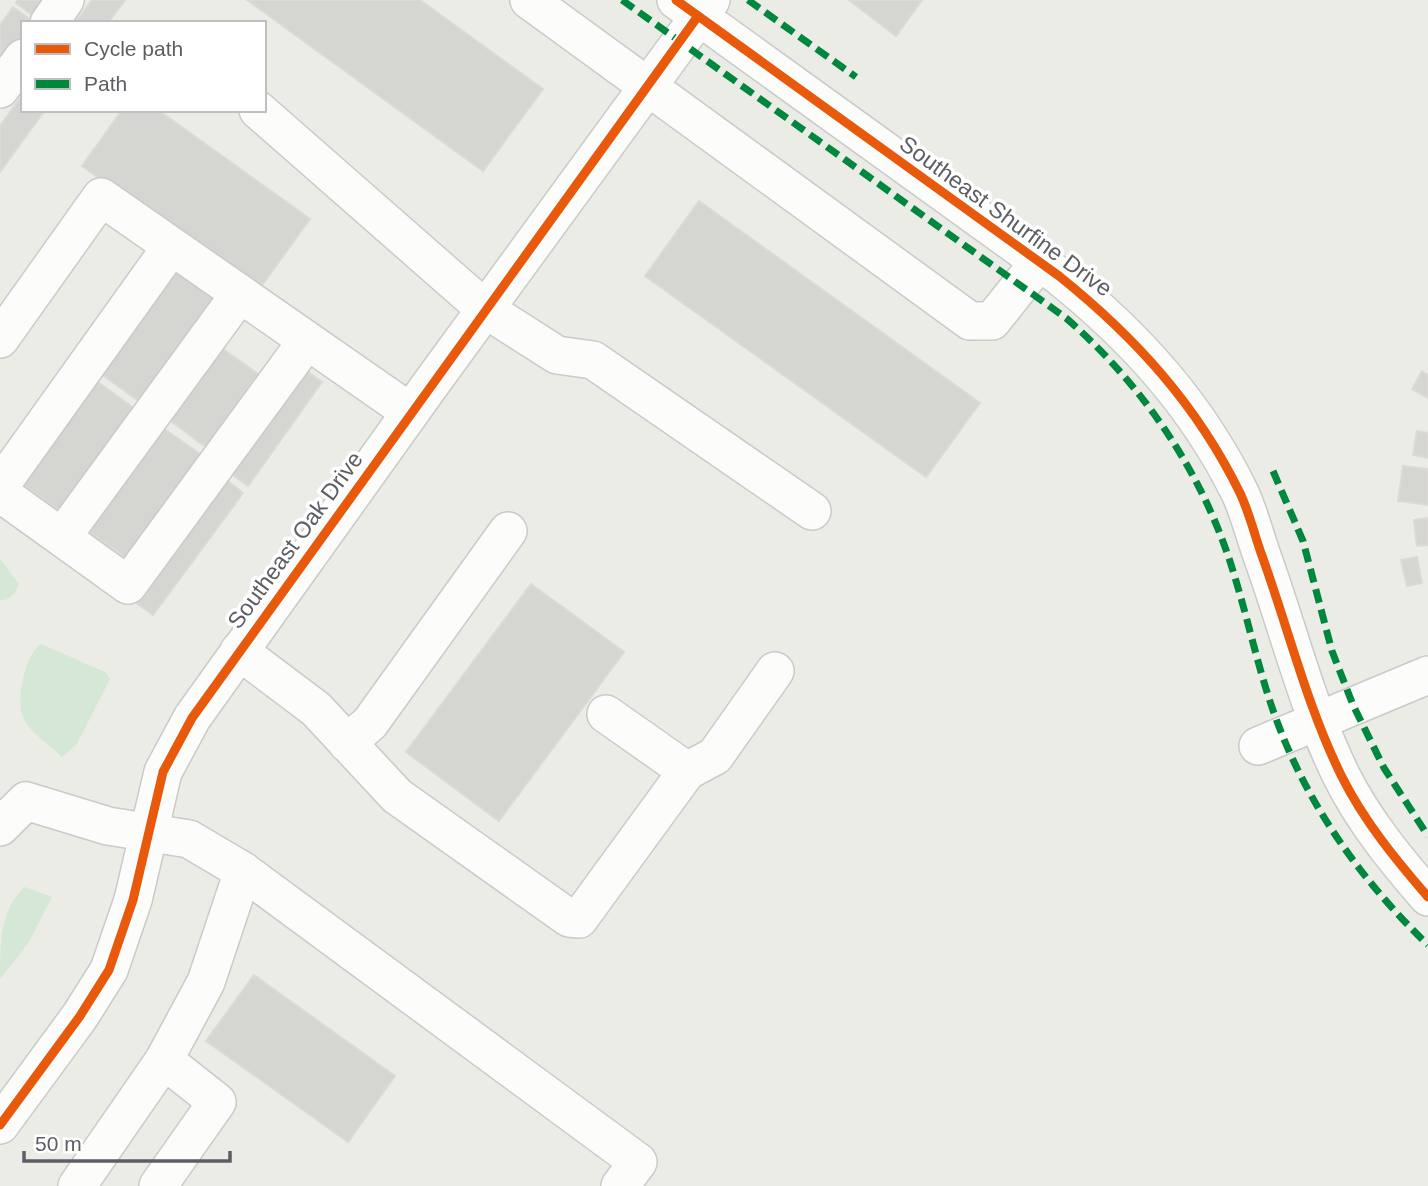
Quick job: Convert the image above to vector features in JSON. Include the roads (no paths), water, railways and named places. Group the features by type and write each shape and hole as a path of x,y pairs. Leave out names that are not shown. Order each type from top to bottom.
{"street":[{"path":"50,21 65,0"},
{"path":"529,0 970,321 992,321 1039,262"},
{"name":"Southeast Oak Drive","path":"0,1125 80,1016 109,970 133,900 163,772 176,746 239,651 648,86 695,5"},
{"name":"Southeast Shurfine Drive","path":"695,5 1104,312 1145,352 1182,397 1214,444 1241,496 1318,719 1341,776 1356,803 1393,855 1428,897"},
{"path":"0,89 21,61"},
{"path":"260,112 485,309 556,355 593,360 812,510"},
{"path":"0,339 101,197 410,412"},
{"path":"0,486 171,247"},
{"path":"62,537 239,295"},
{"path":"0,493 128,585 306,342"},
{"path":"347,743 370,723 508,531"},
{"path":"239,651 316,709 397,796 569,918 579,919 687,771 715,756 775,671"},
{"path":"1258,746 1428,675"},
{"path":"606,714 687,771"},
{"path":"0,827 26,801 108,826 189,839 243,871 638,1162 620,1186"},
{"path":"77,1186 164,1060 206,982 243,871"},
{"path":"158,1186 217,1102 164,1060"}]}
